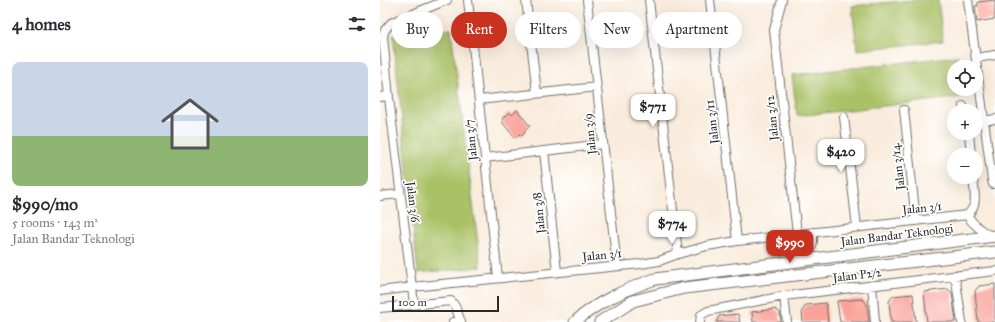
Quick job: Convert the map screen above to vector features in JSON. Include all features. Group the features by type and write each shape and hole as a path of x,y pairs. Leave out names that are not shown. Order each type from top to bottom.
{"street":[{"name":"Jalan 3/6","path":"414,304 400,194 384,96 383,36 385,30 391,23 447,0"},
{"name":"Jalan 3/7","path":"468,0 498,278"},
{"path":"526,0 537,93"},
{"name":"Jalan 3/9","path":"587,0 618,266"},
{"path":"649,0 678,254"},
{"name":"Jalan 3/11","path":"710,0 737,241"},
{"name":"Jalan 3/12","path":"782,0 774,30 797,234"},
{"path":"968,0 994,184"},
{"path":"976,58 995,55"},
{"path":"479,100 597,87"},
{"name":"Jalan 3/14","path":"904,110 916,221"},
{"path":"844,117 857,227"},
{"path":"984,121 995,119"},
{"path":"485,158 603,144"},
{"name":"Jalan 3/8","path":"544,150 557,272"},
{"path":"974,184 975,203 973,210 967,216 980,230 994,236"},
{"path":"380,196 400,194"},
{"name":"Jalan 3/1","path":"380,291 659,261 708,246 737,241 967,216"},
{"path":"796,260 812,249 814,244 813,232"},
{"name":"Jalan Bandar Teknologi","path":"576,322 604,302 628,288 655,278 994,236"},
{"path":"600,322 633,301 684,288 995,252"},
{"path":"775,263 772,266 773,272 780,276"},
{"name":"Jalan P2/2","path":"700,319 708,311 784,296 995,271"},
{"path":"955,275 962,322"},
{"path":"872,285 875,322"},
{"path":"784,296 788,322"},
{"path":"380,308 452,302 455,306 459,322"}],"green space":[{"path":"911,0 938,0 943,41 857,50 852,6"},
{"path":"451,29 451,48 453,48 481,267 418,273 394,48 443,48 443,30"},
{"path":"958,56 958,60 947,60 947,96 963,97 797,116 792,75"}],"building":[{"path":"995,0 995,19 977,22 975,6 978,6 978,2"},
{"path":"517,110 530,126 524,131 525,133 521,136 519,134 515,138 502,122 504,121 502,119 509,112 512,115"},
{"path":"995,284 995,322 978,322 975,291 979,286"},
{"path":"948,289 952,293 956,322 927,322 924,292"},
{"path":"913,294 916,322 891,322 889,301 893,296"},
{"path":"862,299 867,304 869,322 840,322 837,301"},
{"path":"826,303 828,322 803,322 802,311 806,305"},
{"path":"775,309 780,313 781,322 753,322 752,312"},
{"path":"738,314 740,322 716,322 719,316"}]}
